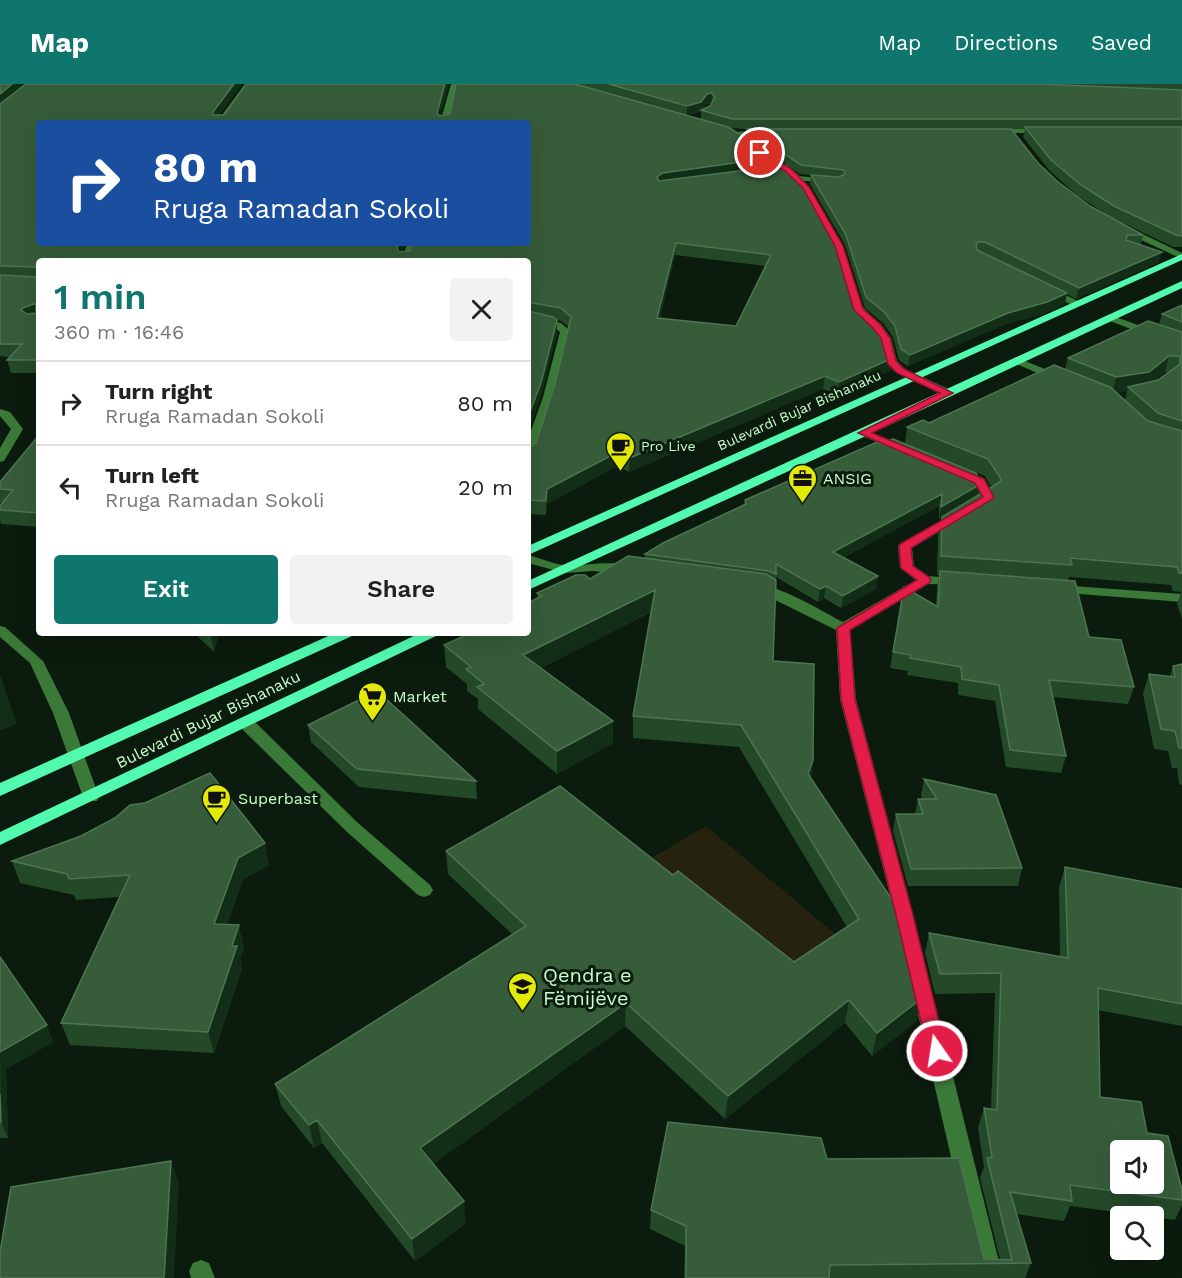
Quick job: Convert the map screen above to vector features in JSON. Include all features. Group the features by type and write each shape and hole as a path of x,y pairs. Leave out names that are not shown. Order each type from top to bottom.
{"main road":[{"name":"Bulevardi Bujar Bishanaku","path":"531,550 1182,257"},
{"path":"531,585 864,433 1182,284"},
{"name":"Bulevardi Bujar Bishanaku","path":"0,790 340,636"},
{"name":"Bulevardi Bujar Bishanaku","path":"0,839 425,636"}],"street":[{"path":"222,120 248,84"},
{"path":"445,120 454,84"},
{"path":"751,146 727,132 775,131"},
{"path":"986,131 1054,131"},
{"path":"1010,131 1020,142"},
{"path":"788,170 806,187"},
{"path":"798,178 838,182"},
{"path":"822,217 839,246 858,310 877,326 886,338 892,362 901,371 948,393"},
{"path":"1115,224 1182,257"},
{"path":"1043,287 1077,304"},
{"path":"1110,318 1182,345"},
{"path":"531,320 556,324 565,331 548,398 531,447"},
{"path":"1018,361 1069,383"},
{"path":"0,412 6,414 17,429 0,458"},
{"path":"864,433 911,452"},
{"path":"950,469 980,481 989,498 905,546 907,568 925,580 972,583"},
{"path":"531,559 565,569 593,567 645,573"},
{"path":"843,628 925,580"},
{"path":"745,586 768,589 843,628"},
{"path":"1042,588 1182,598"},
{"path":"843,628 848,699 904,915 991,1278"},
{"path":"0,630 36,661 61,713 91,797"},
{"path":"246,723 352,827 424,890"}],"shaded area":[{"path":"706,826 839,937 779,977 648,860"}],"building":[{"path":"0,84 12,84 0,94"},
{"path":"26,84 234,84 213,112 213,115 224,115 246,84 445,84 437,113 439,116 450,114 456,84 575,84 728,127 776,157 663,173 657,177 659,181 786,165 802,179 834,235 853,298 881,327 888,352 893,358 839,382 825,376 630,458 618,452 547,489 546,501 531,500 531,446 536,443 555,384 571,317 561,308 531,303 531,258 36,258 36,267 0,266 0,104","holes":["676,243 771,255 736,326 657,318"]},
{"path":"609,84 1042,84 1182,90 1182,119 732,119 701,110 710,106 715,97 712,93 707,94 701,102 687,106"},
{"path":"1025,127 1182,127 1182,236 1114,206 1081,185 1051,160"},
{"path":"747,129 1011,129 1038,163 1057,181 1090,206 1143,235 1127,235 1126,240 1162,252 1079,288 985,242 978,242 977,250 1067,293 1047,302 1008,313 910,355 901,349 895,326 884,312 866,297 846,235 811,175 839,177 845,174 844,170 801,165"},
{"path":"0,275 36,277 36,303 21,310 27,314 36,313 36,360 7,360 22,344 0,344"},
{"path":"1182,305 1182,322 1162,314"},
{"path":"531,312 557,320 541,383 531,409"},
{"path":"1148,321 1182,332 1182,421 1158,413 1128,387 1158,380 1180,364 1180,356 1169,356 1149,372 1116,377 1068,358"},
{"path":"1054,365 1110,387 1148,421 1182,431 1182,573 1179,573 1177,567 1070,558 1072,565 941,556 942,517 1000,482 1001,479 988,459 907,427 923,420 929,423"},
{"path":"36,439 36,513 0,510 0,506 13,490 0,489 0,482"},
{"path":"893,439 976,473 981,484 941,507 942,494 833,552 878,576 843,596 826,586 820,589 776,564 776,574 769,571 645,554 663,543 746,504 745,500 877,442 882,444"},
{"path":"628,556 766,574 776,580 773,661 814,664 813,760 808,774 903,916 922,998 877,1033 849,1000 728,1096 626,1003 420,1148 464,1201 412,1239 317,1120 309,1125 275,1084 526,926 446,851 560,786 673,875 678,871 794,962 859,919 741,725 633,716 655,590 523,655 613,721 557,751 477,687 484,684 466,669 471,667 444,645 464,636 531,636 531,602 542,596 537,593 576,575 585,575 590,579"},
{"path":"940,571 1075,581 1089,637 1121,640 1134,687 1049,680 1066,756 1010,750 999,685 962,679 961,667 910,658 911,655 893,652 904,587 938,607"},
{"path":"1182,664 1182,748 1179,748 1175,731 1161,729 1149,674 1175,677 1173,666"},
{"path":"385,698 476,781 357,769 308,725 359,700 363,705 375,699 377,701"},
{"path":"210,773 265,843 238,858 214,924 239,925 232,946 237,946 208,1032 61,1023 130,875 69,879 67,874 12,861 81,836 115,818 130,805 145,803"},
{"path":"924,779 996,795 1022,868 911,869 896,814 923,814 918,799 937,799"},
{"path":"1065,867 1182,889 1182,1004 1098,988 1100,1097 1141,1102 1147,1133 1168,1136 1182,1190 1182,1200 1137,1194 1164,1194 1164,1140 1110,1140 1110,1190 1070,1185 1072,1201 1010,1192 1031,1263 830,1265 829,1278 686,1278 686,1226 651,1210 668,1122 821,1138 827,1159 959,1158 984,1259 1012,1260 987,1158 992,1157 984,1108 997,1110 1001,973 940,974 929,933 1068,958"},
{"path":"0,957 47,1025 0,1052"},
{"path":"171,1161 164,1278 0,1278 0,1252 11,1187"}],"place":[{"name":"Pro Live","path":"620,472"},
{"name":"ANSIG","path":"802,504"},
{"name":"Market","path":"372,722"},
{"name":"Superbast","path":"217,824"},
{"name":"Qendra e Fëmijëve","path":"522,1012"}],"route":[{"path":"760,153 788,170 806,187 839,246 858,310 877,326 886,338 892,362 901,371 948,393 864,433 980,481 989,498 905,546 907,568 925,580 843,628 848,699 937,1051"}]}
